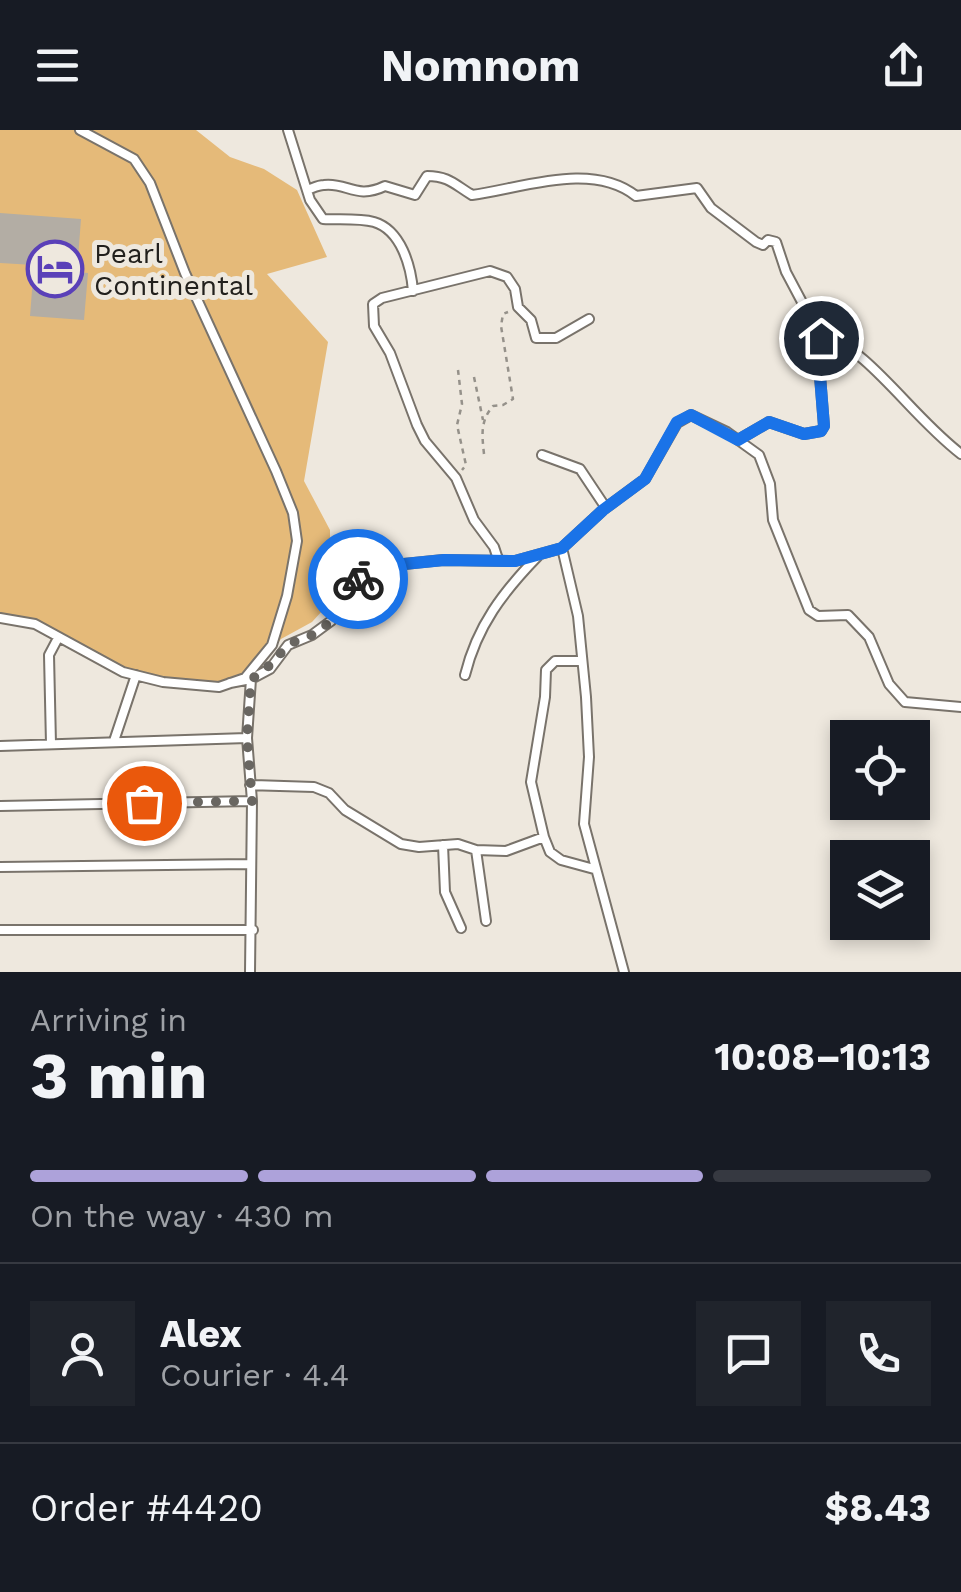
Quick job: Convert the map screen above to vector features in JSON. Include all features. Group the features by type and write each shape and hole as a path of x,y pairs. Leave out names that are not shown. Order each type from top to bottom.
{"street":[{"path":"0,618 35,624 136,675 163,682 219,687 245,678 272,645 287,596 297,541 293,513 185,272 150,183 134,159 80,130"},
{"path":"288,130 308,190 323,219 374,222 392,232 411,267 413,290"},
{"path":"308,190 326,184 351,192 373,192 385,186 415,195 427,176 457,182 472,195 510,187 603,178 620,183 636,196 697,188 711,208 756,242 763,246 768,240 776,242 786,272 821,338 818,351 824,426 814,434 804,434 769,422 738,440"},
{"path":"498,559 474,520 456,478 425,442 390,354 374,326 374,304 413,290 498,272 515,289 518,307 531,320 536,338 556,338 588,319"},
{"path":"816,327 868,362 961,454"},
{"path":"230,683 270,670 288,644 312,636 332,621 345,606 357,580 370,573 444,560 515,561 562,548 645,479 677,422 691,415 759,455 770,484 773,520 809,610 818,616 848,615 870,638 889,684 906,702 961,707"},
{"path":"542,454 580,469 606,508"},
{"path":"562,548 578,616 590,757 584,824 624,972"},
{"path":"465,675 482,623 538,556"},
{"path":"52,744 49,655 58,638"},
{"path":"582,661 555,661 546,670 531,782 550,852 561,860 594,869"},
{"path":"114,741 136,675"},
{"path":"250,972 252,801 247,738 251,679"},
{"path":"0,746 247,738"},
{"path":"250,785 314,787 329,793 345,810 401,844 469,845 476,850 506,851 544,836"},
{"path":"0,806 252,801"},
{"path":"444,845 445,892 461,928"},
{"path":"476,850 486,920"},
{"path":"0,867 249,864"},
{"path":"0,930 253,930"}],"path":[{"path":"483,422 493,406 513,399 502,326 503,314 518,307"},
{"path":"456,478 466,465 456,425 462,404 458,370"},
{"path":"474,376 483,422 484,454"}],"shaded area":[{"path":"0,130 196,130 230,157 264,169 297,190 327,257 267,274 328,342 304,481 330,530 330,594 312,622 281,639 245,678 219,687 163,682 123,672 35,624 0,618"}],"building":[{"name":"Pearl Continental","path":"0,213 81,219 77,272 88,273 84,320 30,316 34,265 0,263"}],"way so far":[{"path":"144,803 252,801 247,738 251,679 270,670 288,644 312,636 332,621 345,606 358,579"}],"place":[{"name":"Pearl Continental","path":"55,269"}],"route":[{"path":"358,579 404,564 515,561 562,548 603,510 645,479 677,422 691,415 738,440 769,422 804,434 821,431 821,338"}]}
